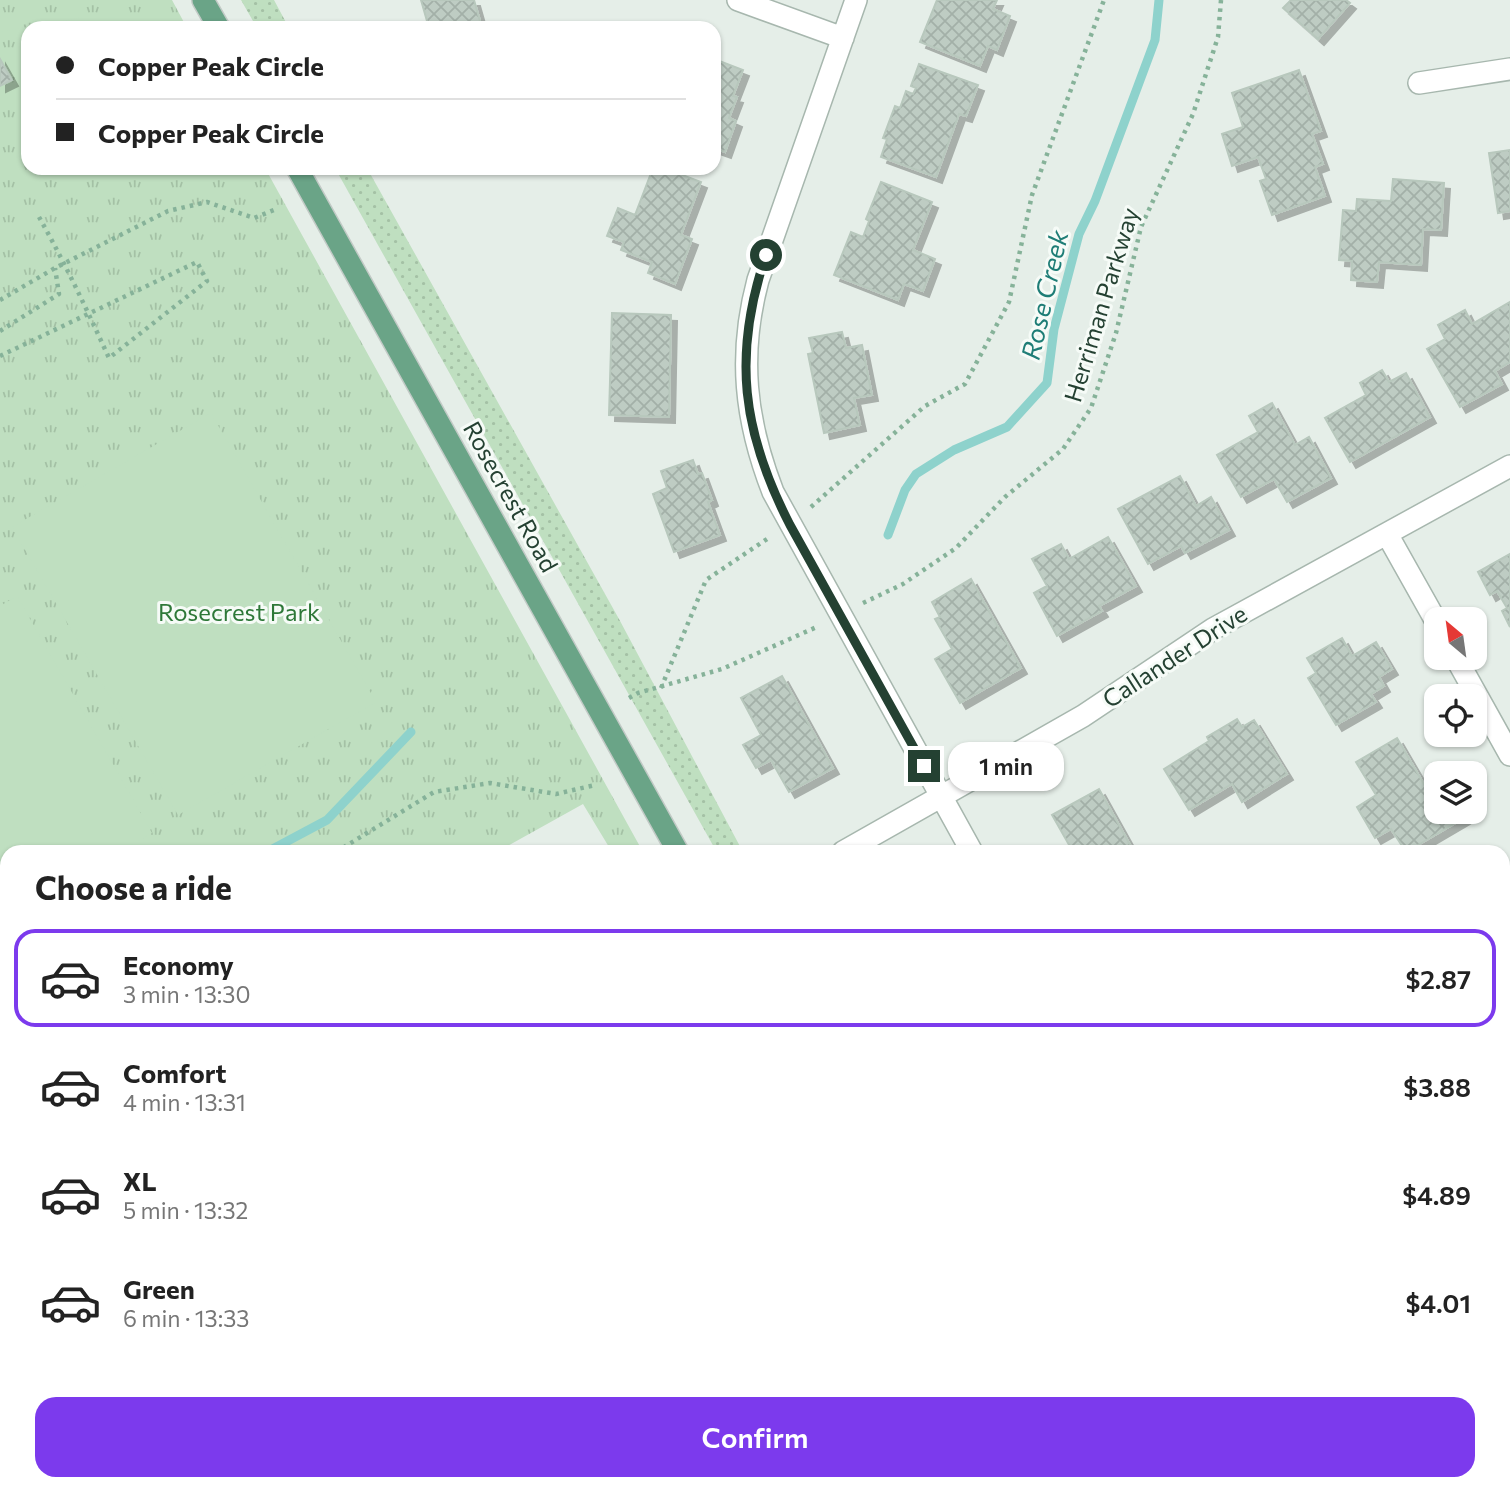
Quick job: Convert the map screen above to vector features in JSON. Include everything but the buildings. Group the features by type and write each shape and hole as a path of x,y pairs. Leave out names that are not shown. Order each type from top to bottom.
{"main road":[{"path":"203,0 215,21"},
{"name":"Rosecrest Road","path":"301,175 674,845"}],"street":[{"path":"738,0 843,37"},
{"path":"856,0 758,280 750,313 746,386 760,458 773,492 968,845"},
{"path":"1419,83 1510,69"},
{"name":"Callander Drive","path":"855,845 1105,703 1213,629 1510,466"},
{"path":"1387,534 1428,607"},
{"path":"1463,670 1510,755"}],"path":[{"path":"804,513 925,406 965,384 1009,302 1032,195 1104,0"},
{"name":"Herriman Parkway","path":"856,606 903,584 956,548 1005,497 1063,449 1091,408 1116,333 1141,227 1193,114 1218,37 1221,0"},
{"path":"0,300 55,268 167,211 207,202 254,218 274,210"},
{"path":"0,356 89,314 197,262 207,281 109,358 89,314 66,264 38,217"},
{"path":"0,331 59,294 55,268"},
{"path":"661,688 706,580 772,536"},
{"path":"629,698 722,669 820,626"},
{"path":"347,845 434,792 490,783 556,794 595,785"}],"green space":[{"name":"Rosecrest Park","path":"0,0 172,0 183,21 21,21 21,175 269,175 639,845 608,845 583,804 510,845 0,845"},
{"path":"241,0 274,0 285,21 253,21"},
{"path":"84,17 116,18 116,21 62,21"},
{"path":"21,28 21,38 0,41 0,32"},
{"path":"339,175 371,175 619,619 739,845 713,845"},
{"path":"211,413 376,702 178,815 12,527"},
{"path":"17,596 152,833 131,845 0,845 0,606"}],"waterway":[{"name":"Rose Creek","path":"888,535 905,490 916,474 954,450 1007,427 1047,383 1054,329 1079,234 1095,201 1155,40 1159,0"},
{"name":"Rose Creek","path":"280,845 327,820 411,732"}],"route":[{"path":"766,255 750,313 746,349 746,386 760,458 790,525 924,766"}]}
